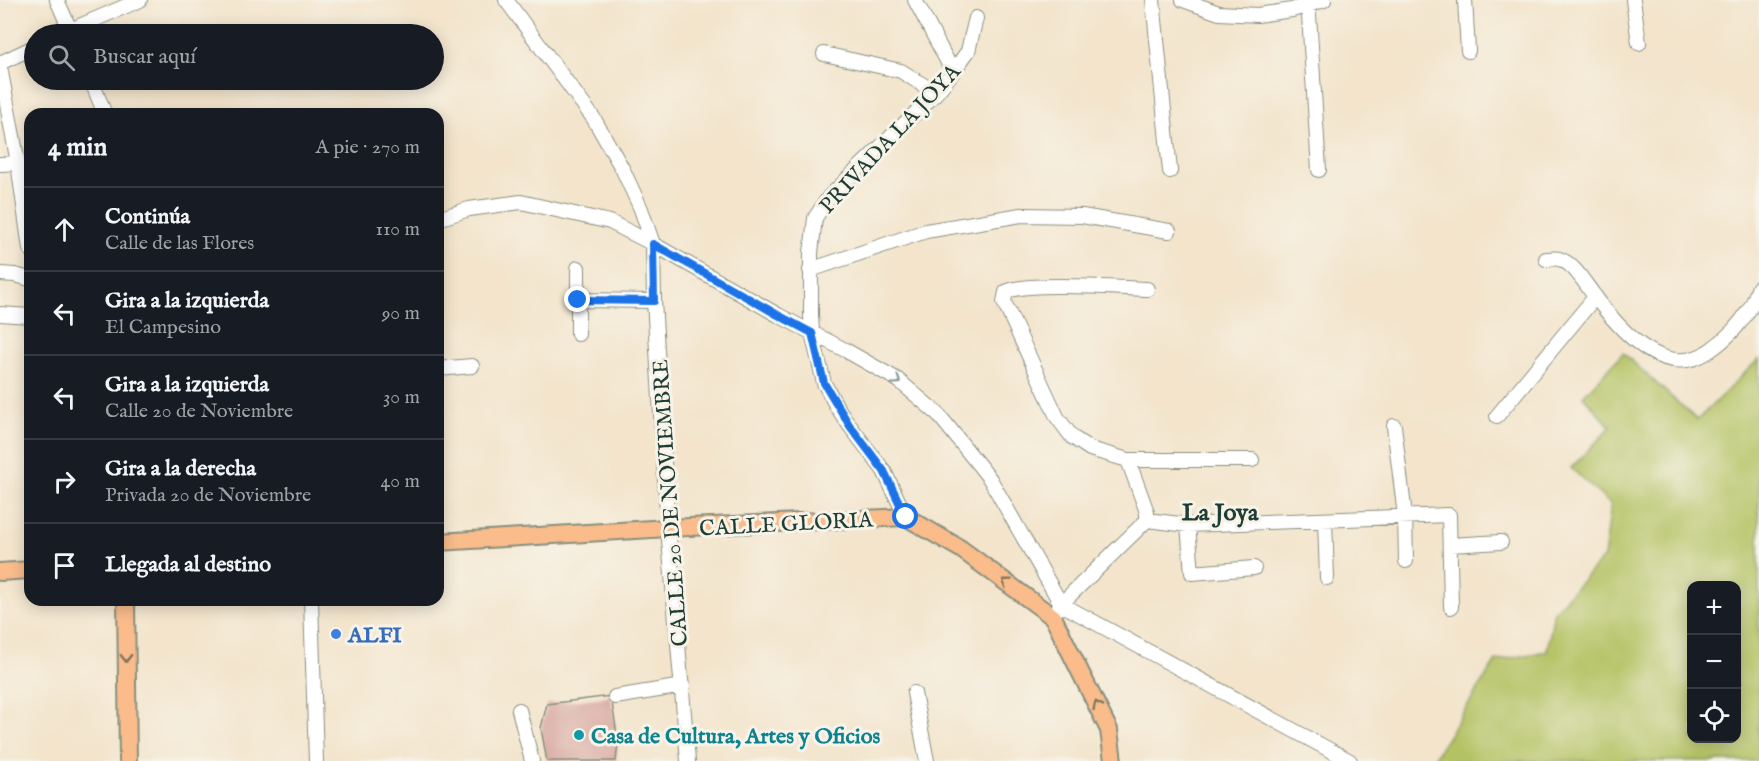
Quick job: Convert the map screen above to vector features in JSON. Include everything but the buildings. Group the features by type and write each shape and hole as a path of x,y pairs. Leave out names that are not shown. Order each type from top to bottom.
{"main road":[{"name":"CALLE GLORIA","path":"444,542 906,517 962,549 1057,610"},
{"path":"0,572 24,570"},
{"path":"126,606 128,761"},
{"path":"1057,610 1109,730 1112,761"}],"street":[{"path":"57,0 65,24"},
{"path":"88,24 140,0"},
{"name":"CALLE 20 DE NOVIEMBRE","path":"506,0 594,119 623,170 641,208 653,244 654,301 669,528 688,761"},
{"path":"915,0 954,72"},
{"path":"1153,0 1170,171"},
{"path":"1183,0 1219,14 1258,15 1292,10 1324,0"},
{"path":"1465,0 1468,51"},
{"path":"1633,0 1639,43"},
{"path":"1309,3 1319,170"},
{"name":"PRIVADA LA JOYA","path":"906,517 884,471 850,426 824,383 812,333 810,253 815,218 829,197 936,93 954,72 968,51 976,18"},
{"path":"0,63 24,52"},
{"path":"824,54 901,71 936,93"},
{"path":"0,68 24,206"},
{"path":"95,90 103,108"},
{"path":"0,164 18,163"},
{"path":"444,217 469,209 521,202 610,222 898,380 938,414 990,479 1057,610 1350,761"},
{"path":"810,270 926,231 1021,215 1082,216 1169,231"},
{"path":"1546,259 1560,259 1576,270 1624,332 1652,353 1668,359 1685,360 1704,354 1725,340 1750,309 1759,287"},
{"path":"578,268 578,334"},
{"path":"0,274 15,274 24,277"},
{"path":"1147,289 1032,286 1012,288 1006,292 1004,302 1057,417 1072,437 1090,449 1128,460 1252,460"},
{"path":"1497,416 1595,297"},
{"path":"578,300 654,301"},
{"path":"0,314 24,316"},
{"path":"444,368 472,366"},
{"path":"1394,426 1405,516 1406,561"},
{"path":"1057,610 1147,520 1147,512 1128,460"},
{"path":"1147,520 1188,525 1449,515 1451,607"},
{"path":"1325,520 1327,578"},
{"path":"1188,525 1192,573 1254,568"},
{"path":"1450,545 1501,542"},
{"path":"311,606 316,761"},
{"path":"615,697 683,686"},
{"path":"914,693 927,761"},
{"path":"519,710 532,761"}],"green space":[{"path":"1623,353 1697,420 1759,359 1759,761 1432,761 1496,661 1547,651 1554,611 1604,557 1611,505 1571,468 1611,427 1583,396"}],"place":[{"name":"ALFI","path":"336,634"},
{"name":"Casa de Cultura, Artes y Oficios","path":"579,735"}],"district":[{"name":"La Joya","path":"1220,512"}],"route":[{"path":"578,300 654,301 653,244 812,333 824,383 837,407 884,471 906,517"}]}
